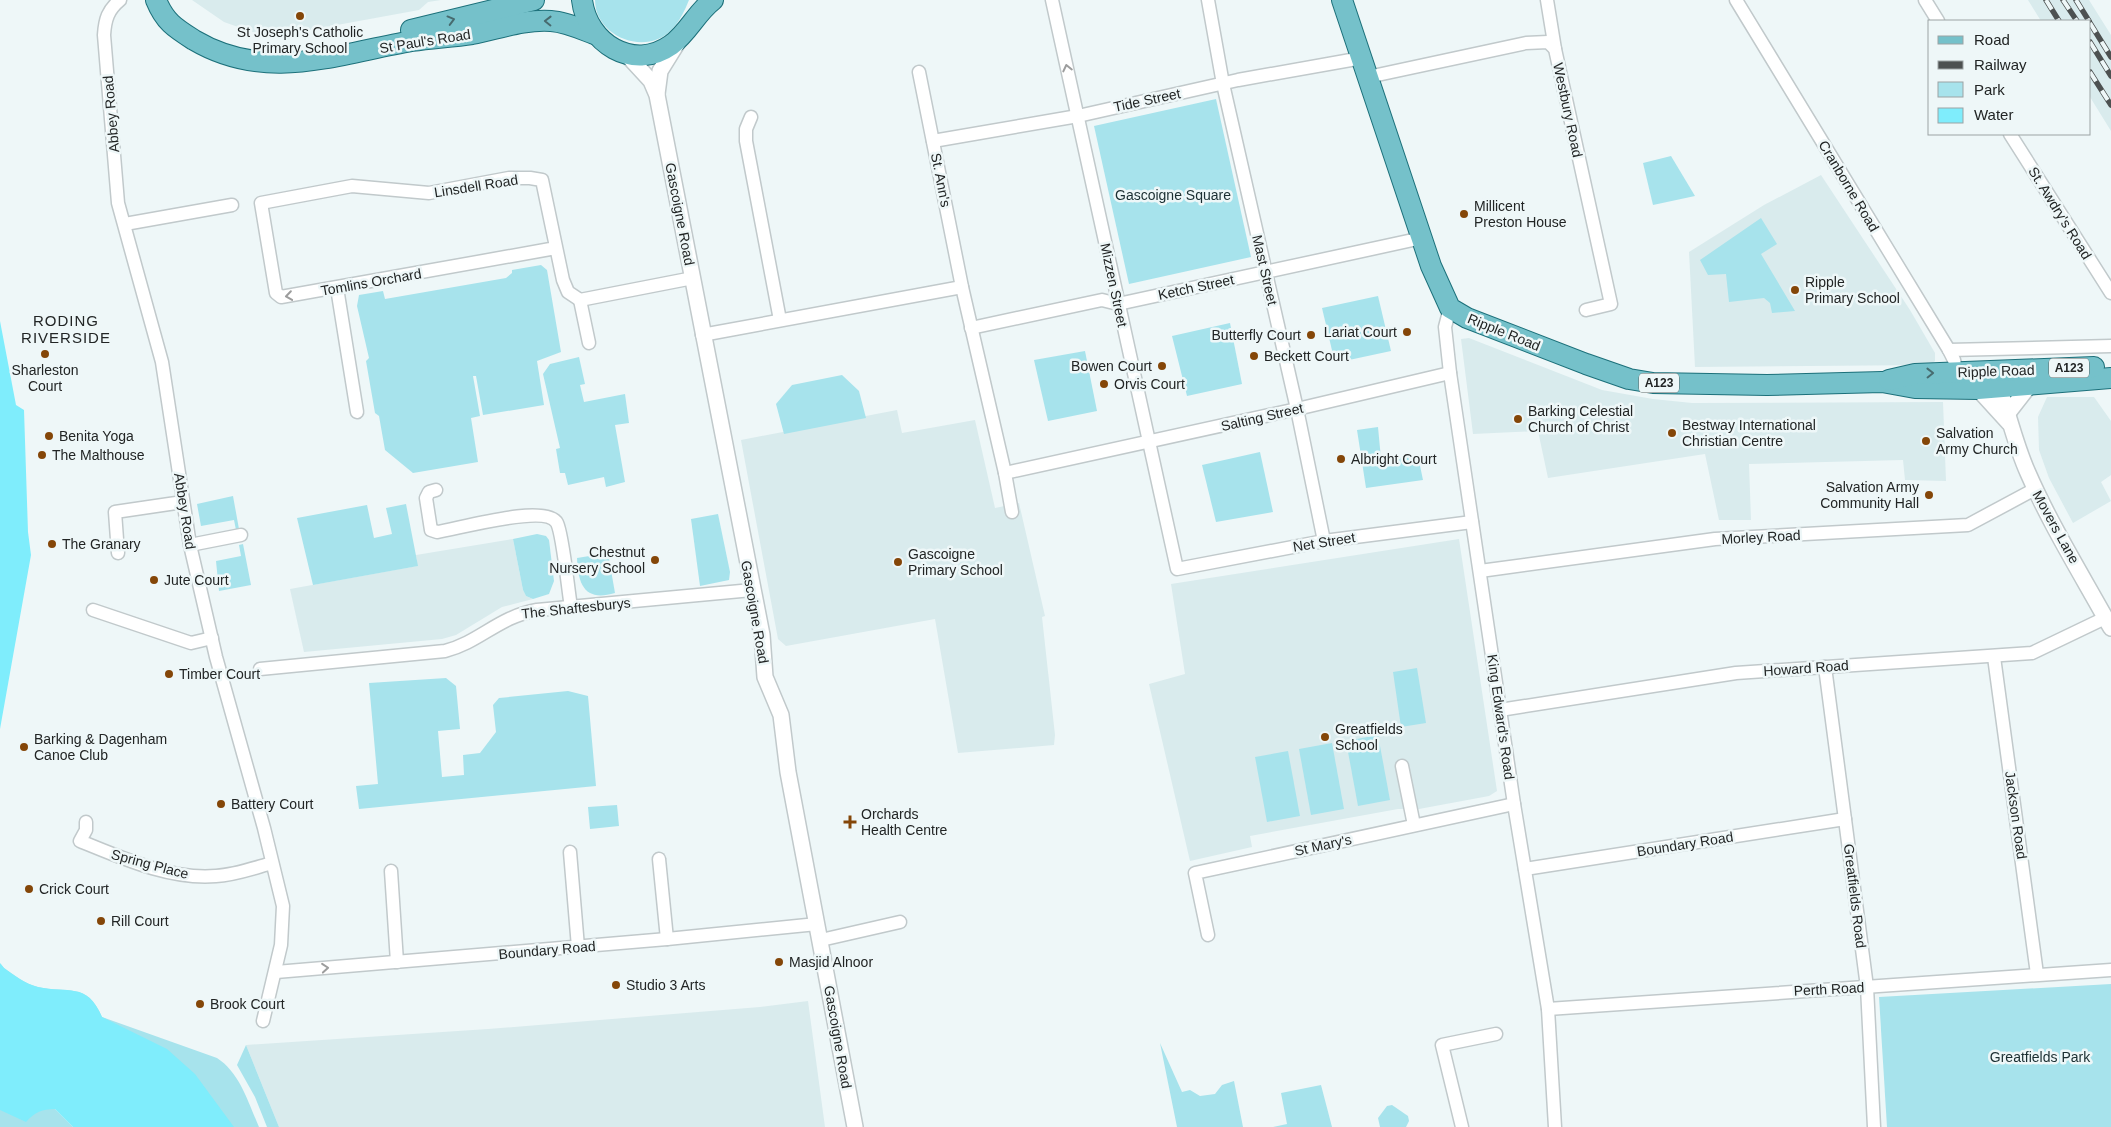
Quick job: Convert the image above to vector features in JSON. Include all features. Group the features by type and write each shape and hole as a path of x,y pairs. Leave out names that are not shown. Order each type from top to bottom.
{"main road":[{"name":"St Paul's Road","path":"157,0 209,36 225,43 248,49 284,52 412,30 534,0"},
{"name":"St Paul's Road","path":"157,0 163,17 204,45 244,60 266,64 310,62 413,41 471,34 550,20 594,34 614,50 627,55"},
{"name":"St Paul's Road","path":"582,0 584,14 594,34"},
{"path":"627,55 657,52 671,45 682,35 699,7 713,0"},
{"name":"Ripple Road","path":"1342,0 1440,290 1450,308 1467,318 1521,340 1638,381 1694,385 1882,382 1915,388 1978,389 1996,379 2111,366"},
{"name":"Ripple Road","path":"1882,382 1915,374 1957,373 2029,386 2111,378"}],"street":[{"name":"Abbey Road","path":"120,0 109,10 104,22 118,203 162,362 190,545 234,729 283,906 282,944 263,1021"},
{"name":"Mizzen Street","path":"1052,0 1177,569"},
{"name":"Mast Street","path":"1208,0 1223,84 1297,409 1324,541"},
{"path":"1547,0 1555,49"},
{"name":"Cranborne Road","path":"1736,0 1949,350 1957,373"},
{"path":"1925,0 1937,20"},
{"name":"Gascoigne Road","path":"682,35 660,71 657,79 657,95 764,653 765,678 781,715 788,772 855,1127"},
{"name":"Westbury Road","path":"1368,78 1526,43 1548,42 1555,49 1612,304 1586,310"},
{"name":"Gascoigne Road","path":"627,55 651,80 657,95"},
{"name":"Tide Street","path":"933,141 1078,116 1223,84 1362,58"},
{"name":"St. Ann's","path":"919,72 962,288 1006,473 1012,512"},
{"path":"751,117 746,130 746,141 780,320"},
{"name":"St. Awdry's Road","path":"2011,135 2111,293"},
{"name":"Linsdell Road","path":"261,203 352,186 429,193 509,178 530,178 542,180 556,248"},
{"name":"Tomlins Orchard","path":"261,203 276,293 281,297 556,248"},
{"path":"125,224 232,205"},
{"name":"Ketch Street","path":"971,328 1102,300 1118,304 1422,238"},
{"path":"556,248 563,280 568,292 580,300 589,343"},
{"path":"580,300 692,278"},
{"path":"337,288 357,412"},
{"path":"702,335 962,288"},
{"name":"King Edward's Road","path":"1450,308 1445,327 1450,373 1514,804 1548,1009 1555,1127"},
{"name":"Ripple Road","path":"1949,350 2111,346"},
{"name":"Salting Street","path":"1006,473 1297,409 1450,373"},
{"name":"Movers Lane","path":"1996,379 2036,489 2108,623"},
{"path":"2009,418 2029,386"},
{"name":"Movers Lane","path":"1978,389 2009,418"},
{"name":"Morley Road","path":"1480,571 1715,539 1968,525 2036,489"},
{"path":"436,490 429,492 426,498 431,530 437,532 524,515 549,516 554,520 559,533 571,607"},
{"path":"118,553 115,512 183,502"},
{"name":"Net Street","path":"1177,569 1324,541 1472,522"},
{"path":"190,545 241,535"},
{"name":"The Shaftesburys","path":"260,669 445,651 468,643 519,613 752,590"},
{"path":"93,610 191,643 212,638"},
{"name":"Howard Road","path":"1500,710 1736,673 1994,657 2043,650 2108,623"},
{"name":"Jackson Road","path":"1994,657 2037,974"},
{"name":"Greatfields Road","path":"1825,667 1867,987 1874,1127"},
{"path":"1402,766 1414,825"},
{"name":"St Mary's","path":"1208,934 1195,872 1514,804"},
{"name":"Boundary Road","path":"1525,869 1845,819"},
{"name":"Spring Place","path":"86,822 86,830 80,841 125,859 166,871 195,876 217,876 272,863"},
{"path":"570,852 578,947"},
{"path":"659,859 667,939"},
{"path":"391,871 397,962"},
{"path":"821,940 900,922"},
{"name":"Boundary Road","path":"276,972 578,947 817,924"},
{"name":"Perth Road","path":"1548,1009 2111,970"},
{"path":"1462,1127 1442,1045 1496,1034"}],"shaded area":[{"name":"St Joseph's Catholic Primary School","path":"192,0 441,0 428,2 419,10 288,34 255,33 224,22"},
{"path":"2028,0 2089,0 2111,35 2111,131 2091,99 2091,20 2040,20"},
{"name":"Ripple Primary School","path":"1821,175 1910,310 1935,353 1935,361 1931,365 1695,367 1689,252 1764,205"},
{"path":"1469,338 1602,390 1653,399 1692,403 1943,402 1946,481 1905,480 1903,460 1749,464 1751,520 1719,520 1705,454 1548,478 1538,431 1473,434 1461,339"},
{"path":"2047,397 2094,397 2111,421 2111,475 2101,482 2111,501 2073,523 2049,478 2039,450 2038,417"},
{"name":"Gascoigne Primary School","path":"897,410 902,433 975,420 995,508 1019,503 1045,616 1042,617 1055,735 1054,745 958,753 935,619 786,646 778,639 741,440"},
{"path":"513,539 523,590 526,596 533,599 502,607 456,635 442,639 304,652 290,589 417,566 416,555"},
{"name":"Greatfields School","path":"1459,539 1497,791 1489,796 1419,809 1398,809 1250,836 1252,847 1190,861 1149,684 1185,674 1171,584"},
{"path":"808,1001 825,1127 279,1127 246,1045 488,1029 760,1007"}],"green space":[{"path":"595,0 689,0 681,17 669,32 658,39 648,42 637,42 626,40 608,29 601,21"},
{"name":"Gascoigne Square","path":"1216,99 1251,257 1129,284 1094,126"},
{"path":"1671,156 1695,196 1653,205 1643,163"},
{"path":"1761,218 1777,244 1761,254 1795,311 1772,313 1770,303 1764,298 1729,302 1726,274 1708,275 1700,260"},
{"path":"541,265 547,270 561,352 537,361 544,405 483,415 476,376 473,376 480,416 471,418 478,462 413,473 385,450 379,416 375,413 366,361 369,358 357,306 359,295 383,291 385,299 506,278 512,273 512,270"},
{"path":"1378,296 1391,351 1335,363 1322,308"},
{"path":"1230,323 1242,384 1187,396 1172,336"},
{"path":"1085,351 1097,411 1048,421 1034,360"},
{"path":"579,357 585,384 580,385 584,402 625,394 629,423 615,425 625,482 606,487 604,477 568,485 565,473 560,473 556,449 560,448 543,374 550,364"},
{"path":"842,375 859,391 866,418 784,434 776,404 792,385"},
{"path":"1378,427 1381,459 1418,456 1423,480 1366,488 1357,430"},
{"path":"1260,452 1273,512 1216,522 1202,465"},
{"path":"233,496 239,529 236,530 234,520 201,526 197,504"},
{"path":"406,504 418,566 313,585 297,518 367,505 374,538 392,534 386,508"},
{"path":"718,514 730,572 729,580 700,586 691,519"},
{"path":"537,534 546,536 549,540 554,581 549,594 533,599 526,596 523,590 513,539"},
{"path":"243,544 251,585 219,591 216,561 241,556 239,545"},
{"path":"608,553 615,593 597,595 590,593 585,589 579,576 577,558"},
{"path":"1417,668 1426,723 1401,727 1393,672"},
{"path":"446,678 456,686 460,729 438,731 442,777 464,775 463,755 480,753 496,732 493,705 499,698 568,691 588,696 596,786 359,809 356,786 378,784 369,683"},
{"path":"1378,735 1390,800 1358,806 1346,741"},
{"path":"1332,743 1344,809 1311,815 1299,749"},
{"path":"1288,751 1300,816 1267,822 1255,757"},
{"path":"617,805 619,826 590,829 588,807"},
{"path":"0,963 24,982 33,986 75,991 83,994 90,998 102,1017 217,1058 225,1064 237,1080 259,1127 159,1127 74,1086"},
{"name":"Greatfields Park","path":"2111,984 2111,1127 1887,1127 1879,997"},
{"path":"1160,1043 1182,1092 1190,1090 1200,1096 1215,1094 1222,1085 1234,1081 1243,1127 1177,1127"},
{"path":"246,1045 279,1127 267,1127 255,1097 237,1065"},
{"path":"1321,1085 1332,1127 1273,1127 1287,1124 1281,1093"},
{"path":"0,1091 45,1109 55,1109 73,1127 0,1127"},
{"path":"1392,1105 1408,1116 1409,1121 1406,1127 1380,1127 1378,1118 1387,1106"}],"water":[{"path":"0,321 16,405 24,410 28,532 31,555 0,729"},
{"path":"0,963 24,982 33,986 75,991 83,994 90,998 102,1017 167,1049 195,1074 234,1127 73,1127 55,1109 39,1112 26,1122 0,1110"}],"railway":[{"path":"2046,0 2058,20"},
{"path":"2063,0 2076,20"},
{"path":"2076,0 2088,20"},
{"path":"2091,25 2111,57"},
{"path":"2091,44 2111,76"},
{"path":"2091,74 2111,105"}],"place":[{"name":"St Joseph's Catholic Primary School","path":"300,16"},
{"name":"Millicent Preston House","path":"1464,214"},
{"name":"Ripple Primary School","path":"1795,290"},
{"name":"Lariat Court","path":"1407,332"},
{"name":"Butterfly Court","path":"1311,335"},
{"name":"Sharleston Court","path":"45,354"},
{"name":"Beckett Court","path":"1254,356"},
{"name":"Bowen Court","path":"1162,366"},
{"name":"Orvis Court","path":"1104,384"},
{"name":"Barking Celestial Church of Christ","path":"1518,419"},
{"name":"Bestway International Christian Centre","path":"1672,433"},
{"name":"Benita Yoga","path":"49,436"},
{"name":"Salvation Army Church","path":"1926,441"},
{"name":"The Malthouse","path":"42,455"},
{"name":"Albright Court","path":"1341,459"},
{"name":"Salvation Army Community Hall","path":"1929,495"},
{"name":"The Granary","path":"52,544"},
{"name":"Chestnut Nursery School","path":"655,560"},
{"name":"Gascoigne Primary School","path":"898,562"},
{"name":"Jute Court","path":"154,580"},
{"name":"Timber Court","path":"169,674"},
{"name":"Greatfields School","path":"1325,737"},
{"name":"Barking & Dagenham Canoe Club","path":"24,747"},
{"name":"Battery Court","path":"221,804"},
{"name":"Orchards Health Centre","path":"850,822"},
{"name":"Crick Court","path":"29,889"},
{"name":"Rill Court","path":"101,921"},
{"name":"Masjid Alnoor","path":"779,962"},
{"name":"Studio 3 Arts","path":"616,985"},
{"name":"Brook Court","path":"200,1004"}],"district":[{"name":"RODING RIVERSIDE","path":"66,330"}]}
